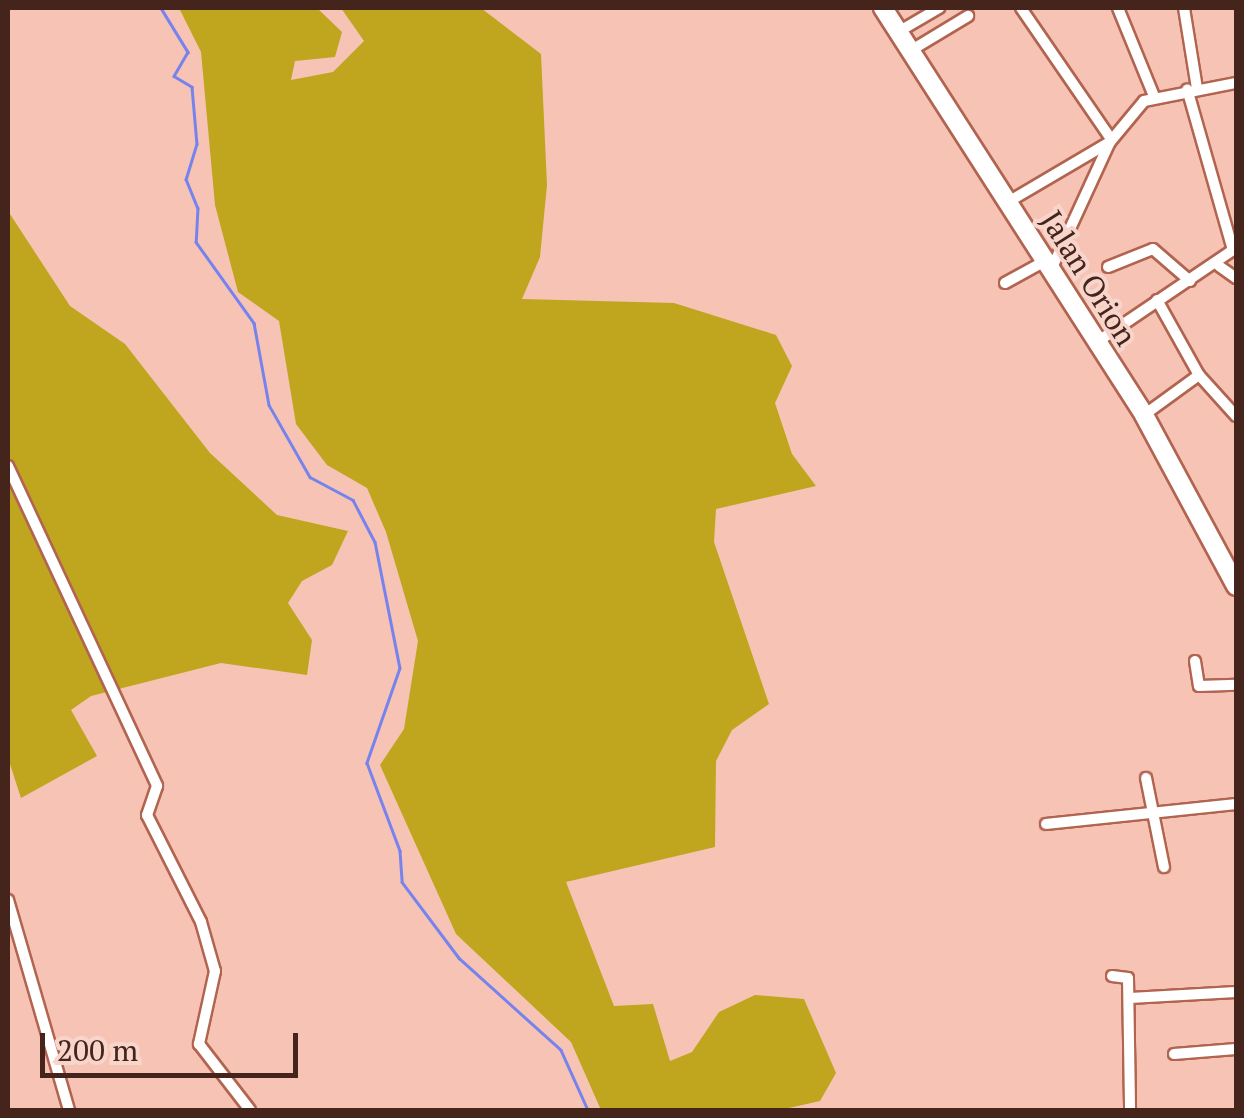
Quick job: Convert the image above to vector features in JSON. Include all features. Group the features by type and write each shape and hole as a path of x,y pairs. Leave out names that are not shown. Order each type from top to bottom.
{"highway":[{"name":"Jalan Orion","path":"882,8 1144,415 1236,581"}],"street":[{"path":"898,32 939,8"},
{"path":"1022,8 1111,140"},
{"path":"1118,8 1154,96"},
{"path":"1097,342 1157,300 1219,266 1235,241 1192,89 1184,8"},
{"path":"910,51 968,16"},
{"path":"1008,202 1111,140 1154,96 1236,83"},
{"path":"1004,283 1048,266 1111,140"},
{"path":"1108,267 1153,250 1190,281"},
{"path":"1219,266 1236,278"},
{"path":"1157,300 1199,375 1236,416"},
{"path":"1144,415 1199,375"},
{"path":"8,466 157,786 146,815 201,922 215,971 199,1044 250,1110"},
{"path":"1195,661 1198,686 1236,685"},
{"path":"1146,778 1164,867"},
{"path":"1046,824 1153,808 1236,804"},
{"path":"8,900 70,1110"},
{"path":"1112,976 1126,976 1130,998 1130,1110"},
{"path":"1130,998 1236,992"},
{"path":"1174,1054 1236,1048"}],"shaded area":[{"path":"179,8 317,8 342,32 335,57 295,61 291,80 333,72 364,41 341,8 481,8 541,54 547,185 540,257 522,299 674,303 776,335 792,366 775,403 792,454 816,486 716,509 714,542 769,704 732,730 716,761 715,847 566,882 614,1006 653,1004 670,1061 692,1052 719,1012 755,995 804,999 836,1073 820,1101 780,1110 601,1110 571,1042 456,934 380,765 404,729 418,641 386,532 367,488 327,465 296,424 279,321 238,292 215,205 201,52"},
{"path":"8,211 70,306 125,344 210,453 277,515 348,531 332,565 302,581 288,603 312,640 307,675 221,663 91,696 71,710 97,756 21,798 8,758"}],"waterway":[{"path":"161,8 188,52 174,76 192,87 197,144 186,179 198,208 196,242 254,323 269,405 310,477 353,500 375,542 400,668 367,763 400,851 402,882 459,958 561,1050 588,1110"}]}
